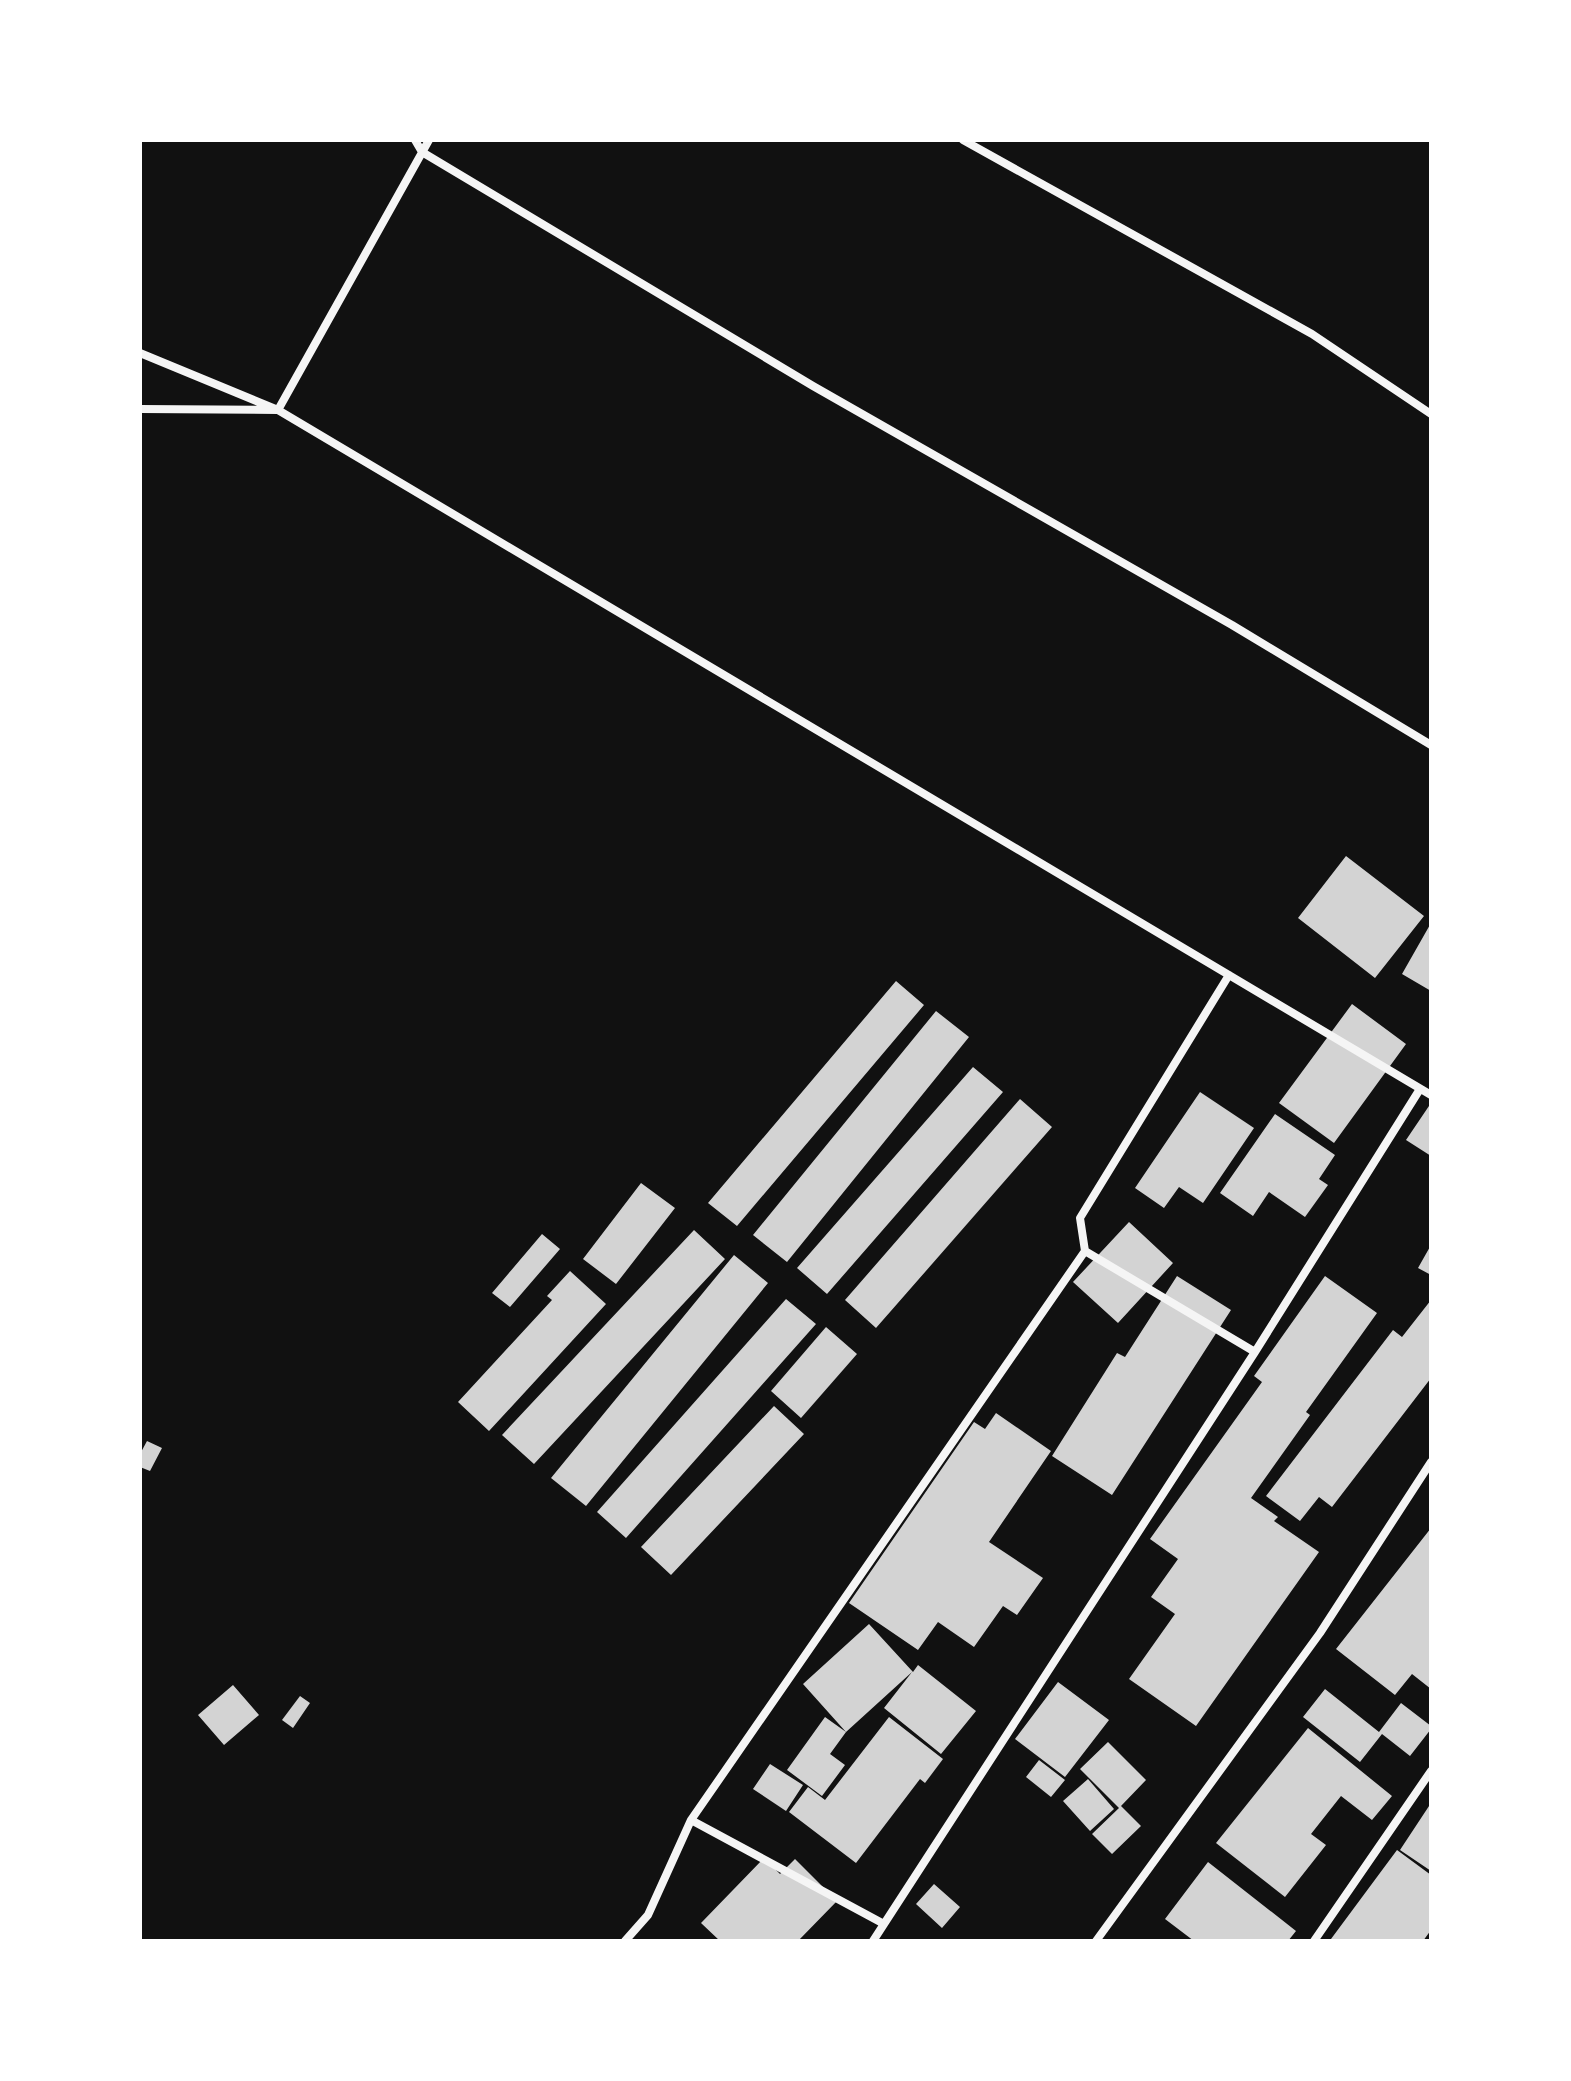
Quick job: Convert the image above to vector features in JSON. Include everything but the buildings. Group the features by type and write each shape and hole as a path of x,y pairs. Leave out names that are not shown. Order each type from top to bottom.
{"street":[{"path":"415,140 422,152 813,386 1232,625 1431,745"},
{"path":"278,410 429,140"},
{"path":"963,140 1312,334 1431,414"},
{"path":"140,353 278,410 1431,1095"},
{"path":"140,409 278,410"},
{"path":"625,1941 648,1915 691,1820 1085,1251 1080,1218 1229,975"},
{"path":"873,1941 1255,1352 1420,1089"},
{"path":"1085,1251 1255,1352"},
{"path":"1096,1941 1320,1633 1431,1462"},
{"path":"1314,1941 1431,1771"},
{"path":"691,1820 884,1924"}]}
